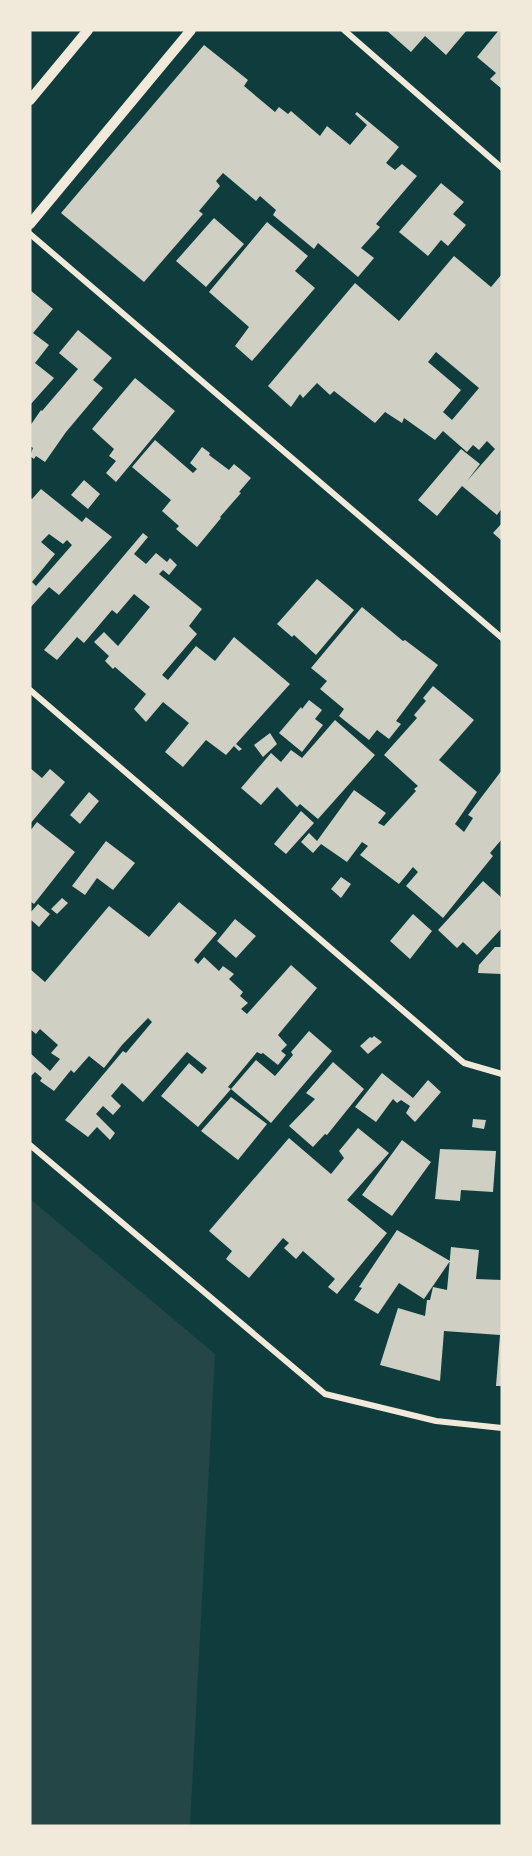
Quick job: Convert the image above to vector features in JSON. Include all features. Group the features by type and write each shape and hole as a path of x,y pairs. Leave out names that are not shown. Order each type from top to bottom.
{"street":[{"path":"30,100 88,30"},
{"path":"30,224 191,30"},
{"path":"344,30 502,168"},
{"path":"30,234 502,639"},
{"path":"30,690 464,1063 502,1074"},
{"path":"30,1145 325,1394 436,1421 502,1428"}],"shaded area":[{"path":"30,1199 215,1354 190,1826 30,1826"}],"building":[{"path":"386,30 467,30 446,55 425,36 411,52"},
{"path":"499,30 502,30 502,89 490,79 496,73 477,57"},
{"path":"204,45 248,80 244,86 275,112 279,107 288,114 291,111 320,136 327,126 350,145 367,125 355,114 357,112 399,147 386,163 395,170 402,164 417,176 376,224 380,227 361,248 374,258 358,277 318,243 314,249 273,215 276,210 260,196 256,201 223,173 216,181 220,186 199,211 203,214 144,282 61,213"},
{"path":"441,183 464,202 453,214 466,225 448,246 441,240 428,256 399,232"},
{"path":"214,218 244,244 206,287 176,261"},
{"path":"267,222 308,256 295,271 315,288 252,361 235,346 249,327 209,292"},
{"path":"454,256 491,287 502,274 502,508 497,515 462,486 437,516 418,500 461,449 480,464 467,481 495,449 487,441 479,450 473,445 467,452 443,431 435,440 404,418 402,423 385,412 375,423 334,391 330,395 317,383 303,398 300,394 291,407 268,386 355,283 399,321","holes":["436,352 479,388 452,420 443,412 461,390 428,362"]},
{"path":"30,290 53,309 33,333 49,345 35,363 54,378 30,405"},
{"path":"78,330 112,358 93,380 103,388 66,432 45,462 36,456 34,459 30,456 33,448 30,446 30,426 41,410 78,369 59,353"},
{"path":"135,378 175,411 116,482 106,473 116,461 109,456 114,449 92,429"},
{"path":"155,440 193,473 197,469 190,463 202,447 229,470 234,464 251,478 197,547 176,529 179,526 162,511 171,500 132,467"},
{"path":"84,480 100,494 88,509 71,495"},
{"path":"41,489 82,522 86,517 112,537 59,595 49,587 30,608 30,498 32,499","holes":["49,534 63,544 67,540 72,545 36,586 32,582 55,554 41,542"]},
{"path":"502,523 502,541 493,533"},
{"path":"143,533 148,537 134,554 146,564 156,553 167,562 170,558 177,565 169,575 163,570 159,574 202,609 189,626 197,634 162,675 168,680 196,646 215,661 234,637 290,684 236,744 242,749 239,751 234,746 226,755 206,740 183,767 165,752 189,723 163,702 146,722 134,709 146,694 105,661 109,656 94,642 104,632 118,646 150,607 134,594 117,614 112,610 84,643 77,637 57,660 44,650"},
{"path":"317,579 354,610 316,655 294,635 292,637 277,624"},
{"path":"362,607 403,641 405,640 438,665 396,721 401,724 389,739 377,730 369,740 339,716 344,709 320,689 327,681 311,668"},
{"path":"433,686 474,720 439,760 477,792 455,824 464,832 473,818 468,815 502,770 502,839 490,853 493,856 443,918 406,886 418,872 413,867 399,884 360,855 368,846 362,842 347,862 321,844 313,853 301,842 309,833 317,841 354,790 386,813 378,823 384,826 416,791 414,789 418,786 384,755 417,718 414,715 426,701 423,698"},
{"path":"309,700 322,710 315,719 323,725 302,752 279,733"},
{"path":"335,720 375,755 318,819 300,804 297,807 277,787 261,805 241,788 271,753 281,762 291,750 302,758"},
{"path":"270,733 277,744 263,757 254,745"},
{"path":"30,768 42,778 50,769 65,782 30,824"},
{"path":"89,792 99,801 80,824 70,815"},
{"path":"301,811 314,823 286,854 274,844"},
{"path":"37,822 75,852 34,904 30,901 30,831"},
{"path":"106,841 135,863 113,890 97,878 85,895 72,886"},
{"path":"341,877 351,884 341,898 331,889"},
{"path":"483,881 502,898 502,928 477,955 463,942 457,948 438,930"},
{"path":"62,898 68,903 57,914 51,909"},
{"path":"179,902 217,933 194,960 198,964 204,957 219,971 223,966 234,974 229,979 243,992 240,996 248,1003 241,1009 247,1014 291,965 317,988 278,1035 287,1045 281,1051 286,1055 278,1065 263,1053 257,1052 228,1087 231,1089 198,1127 161,1096 189,1063 202,1074 207,1068 187,1052 143,1102 122,1083 111,1096 121,1106 113,1115 103,1106 96,1114 115,1133 110,1140 97,1127 88,1137 65,1120 123,1051 126,1053 152,1022 148,1018 104,1068 89,1056 74,1073 71,1070 54,1091 40,1081 42,1078 35,1072 30,1077 30,1053 50,1071 60,1059 51,1053 58,1045 40,1029 36,1034 30,1029 30,969 45,982 109,906 149,937"},
{"path":"38,904 50,914 39,927 30,919 30,913"},
{"path":"413,914 432,931 410,959 390,941"},
{"path":"235,919 256,936 236,958 217,941"},
{"path":"495,947 502,947 502,974 478,973 479,965"},
{"path":"309,1031 332,1051 271,1123 231,1089 256,1060 275,1076"},
{"path":"374,1036 382,1042 368,1054 360,1046"},
{"path":"333,1062 364,1089 327,1135 325,1134 313,1147 289,1126 315,1099 306,1093"},
{"path":"382,1073 413,1098 428,1080 441,1092 415,1122 406,1113 410,1106 401,1100 397,1103 393,1099 376,1122 355,1107"},
{"path":"231,1097 267,1124 238,1160 201,1131"},
{"path":"473,1119 486,1120 484,1129 472,1127"},
{"path":"358,1128 389,1153 347,1200 387,1233 337,1294 328,1287 335,1279 303,1251 296,1259 284,1248 289,1243 283,1238 249,1278 226,1259 232,1251 209,1231 289,1138 331,1174 344,1158 339,1151"},
{"path":"402,1140 431,1162 392,1216 362,1195"},
{"path":"440,1149 496,1151 493,1192 461,1190 460,1201 435,1199"},
{"path":"397,1230 450,1261 424,1299 399,1283 378,1314 354,1300 362,1288 359,1287"},
{"path":"451,1247 479,1250 476,1279 502,1280 502,1386 496,1386 500,1335 444,1331 440,1381 380,1365 398,1308 425,1316 427,1300 430,1300 433,1287 447,1290"}]}
